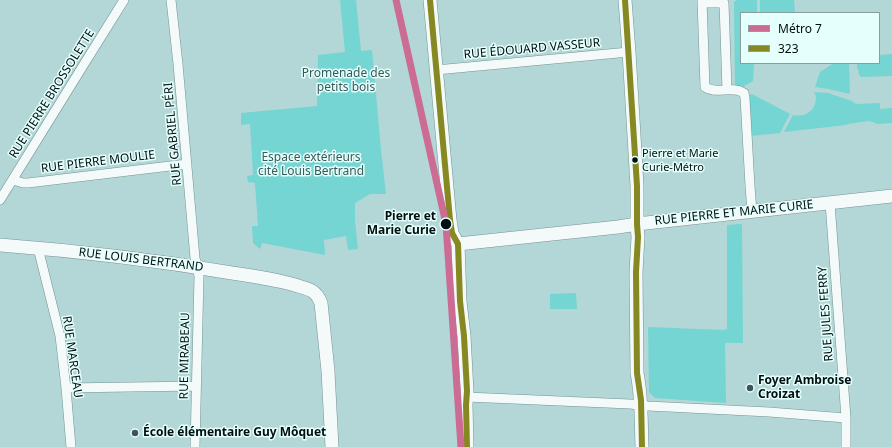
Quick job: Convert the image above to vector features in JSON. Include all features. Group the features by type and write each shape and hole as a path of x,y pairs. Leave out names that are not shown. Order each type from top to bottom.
{"main road":[{"path":"430,0 450,220 452,232 458,244 460,301 464,336 467,391 467,447"},
{"path":"625,0 636,160 638,237 636,272 637,373 640,386 642,447"},
{"name":"RUE PIERRE ET MARIE CURIE","path":"458,244 892,196"},
{"name":"RUE LOUIS BERTRAND","path":"0,245 150,261 315,286 324,292 328,307 324,332 328,371 332,447"}],"street":[{"name":"RUE PIERRE BROSSOLETTE","path":"0,200 124,0"},
{"name":"RUE GABRIEL PÉRI","path":"171,0 196,267"},
{"path":"727,90 726,2 702,2 705,87 709,90 727,90 740,90 744,93 752,212"},
{"name":"RUE ÉDOUARD VASSEUR","path":"436,70 629,52"},
{"name":"RUE PIERRE MOULIE","path":"13,180 28,182 187,164"},
{"name":"RUE JULES FERRY","path":"830,203 846,418 846,447"},
{"name":"RUE MARCEAU","path":"38,248 59,332 71,447"},
{"name":"RUE MIRABEAU","path":"195,447 199,276 196,267"},
{"path":"66,388 196,386"},
{"path":"466,397 630,404 641,406 769,412 846,418"}],"green space":[{"name":"Espace extérieurs cité Louis Bertrand","path":"340,0 356,0 361,51 372,50 386,194 370,194 355,203 358,249 348,250 346,236 324,240 325,255 262,243 260,249 253,243 252,226 258,226 255,183 248,182 247,176 253,175 250,124 241,125 241,113 317,106 318,55 345,52"},
{"path":"737,0 757,0 757,12 740,12 740,64 754,64 753,81 743,87 735,86 734,2"},
{"path":"760,0 794,0 795,12 760,12"},
{"path":"892,54 892,76 861,77 857,69 857,64 880,64 880,55"},
{"path":"832,64 849,64 850,94 815,87 820,72"},
{"path":"814,92 828,93 852,101 856,104 880,103 880,109 892,108 892,123 877,124 868,121 784,132 793,115 797,116 805,114 812,110 816,97"},
{"path":"752,94 790,114 780,133 750,136 748,96"},
{"path":"742,224 743,343 725,343 726,403 655,398 649,392 648,327 727,329 727,225"},
{"path":"576,293 577,309 550,309 550,294"}],"metro line":[{"name":"7","path":"396,0 446,224 461,447"}],"transit line":[{"name":"323","path":"430,0 450,220 452,233 458,244 460,301 464,336 467,391 467,447"},
{"name":"323","path":"625,0 637,186 637,373 641,400 642,447"}],"place":[{"name":"Pierre et Marie Curie-Métro","path":"635,160"},
{"name":"Pierre et Marie Curie","path":"446,224"},
{"name":"Foyer Ambroise Croizat","path":"750,388"},
{"name":"École élémentaire Guy Môquet","path":"135,433"}],"park label":[{"name":"Promenade des petits bois","path":"346,81"}]}
